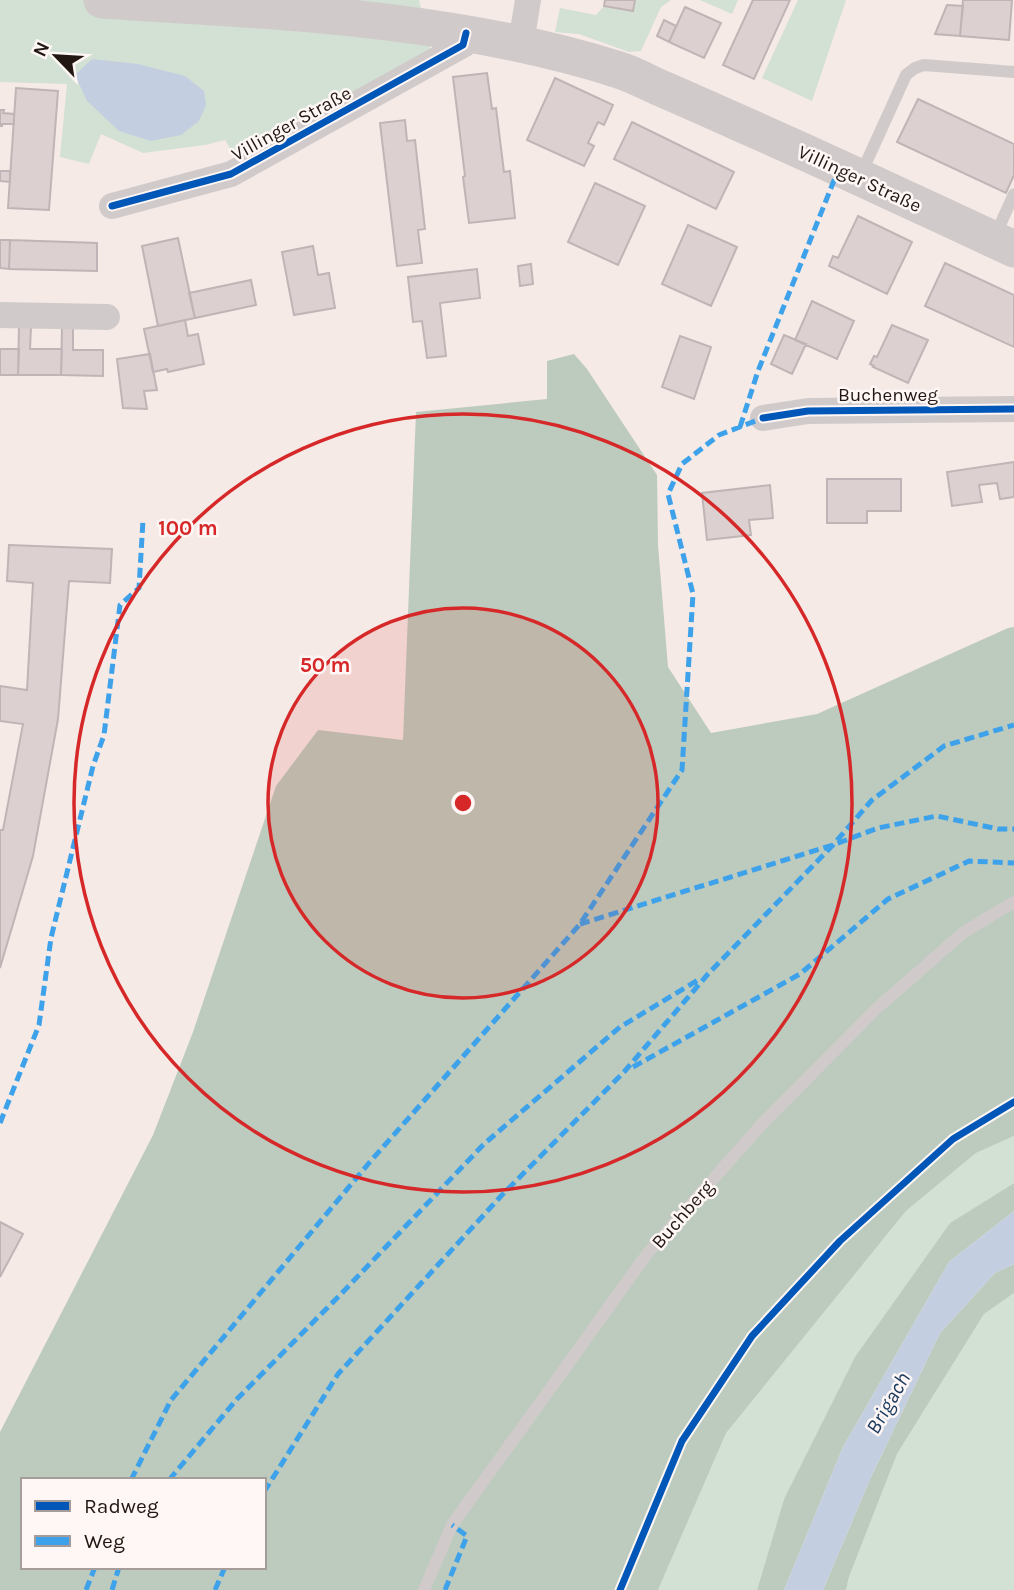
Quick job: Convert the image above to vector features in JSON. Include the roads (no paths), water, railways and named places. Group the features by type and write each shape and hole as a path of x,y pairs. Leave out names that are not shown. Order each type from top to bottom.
{"main road":[{"name":"Villinger Straße","path":"102,0 374,20 521,43 622,71 1004,245"}],"street":[{"path":"521,43 528,0"},
{"name":"Villinger Straße","path":"112,206 231,174 463,45 466,33"},
{"path":"0,314 107,317"},
{"name":"Buchenweg","path":"763,418 808,411 1014,409"}],"lane":[{"path":"859,177 906,75 915,68 924,65 1014,72"},
{"path":"1004,245 1014,194"},
{"name":"Buchberg","path":"424,1590 452,1525 647,1254 761,1125 876,1009 964,932 1014,902"}],"water":[{"path":"92,59 138,64 185,76 204,91 206,105 199,121 181,135 151,141 119,131 87,101 75,75"},
{"name":"Brigach","path":"1014,1211 1014,1264 995,1273 940,1333 871,1477 823,1590 784,1590 843,1447 949,1262"}]}
